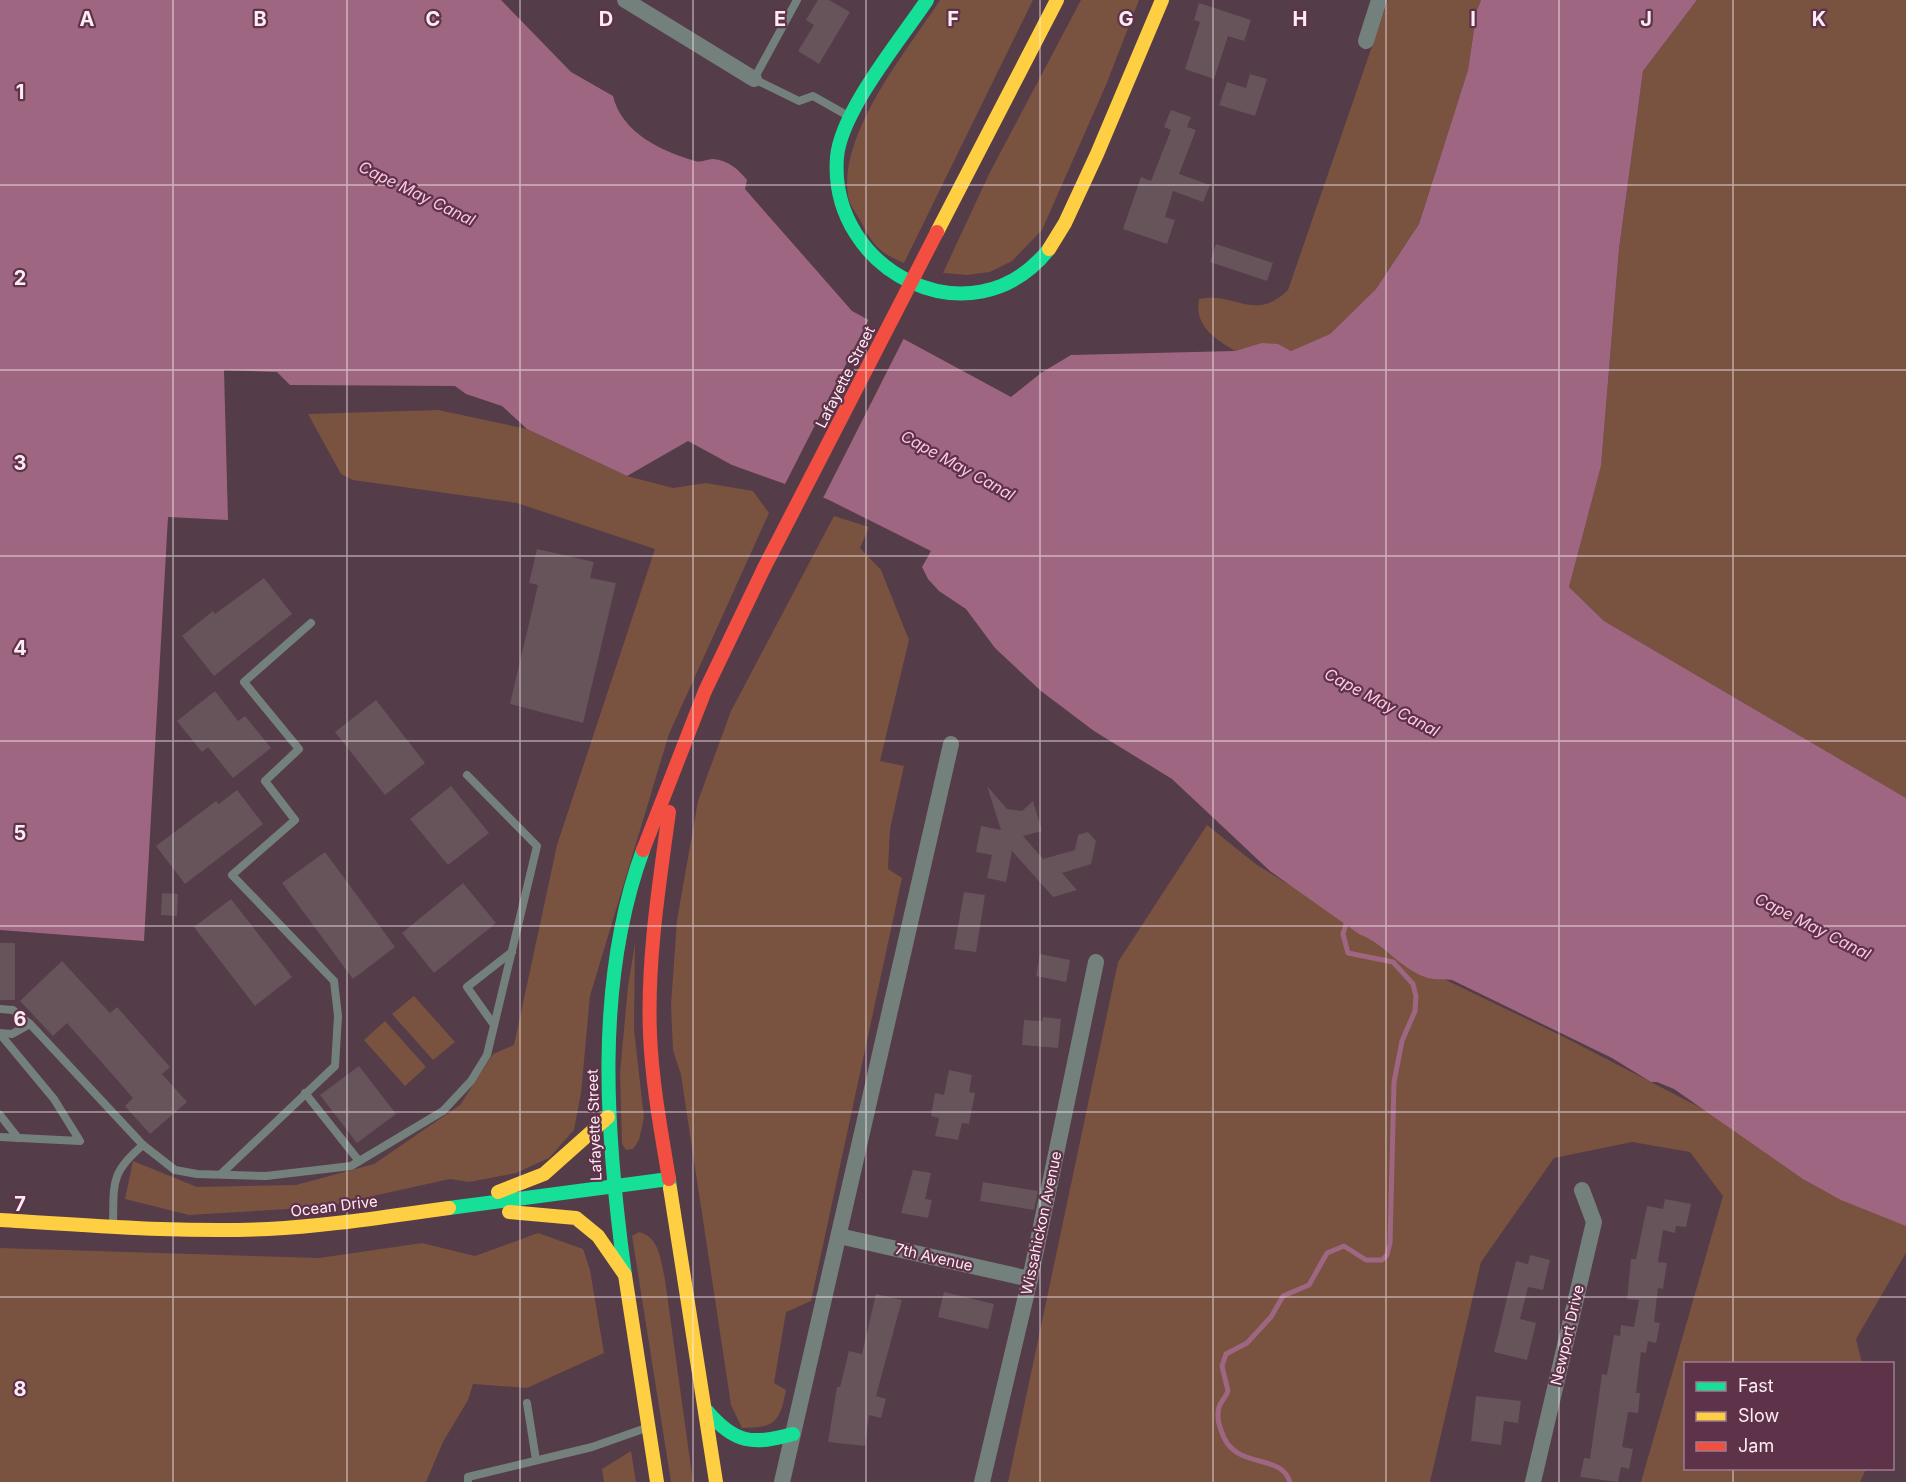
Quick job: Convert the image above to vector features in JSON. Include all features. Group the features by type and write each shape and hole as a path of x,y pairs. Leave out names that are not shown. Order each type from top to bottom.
{"main road":[{"path":"927,0 850,118 837,155 838,200 845,221 870,258 890,273 929,289 955,295 997,288 1035,264 1051,246 1064,225 1121,101 1162,0"},
{"name":"Lafayette Street","path":"657,1482 612,1187 608,1116 609,1044 620,945 636,871 705,692 764,568 1057,0"},
{"name":"Lafayette Street","path":"674,774 654,932 652,1066 716,1482"},
{"path":"461,1207 544,1174 608,1116"},
{"name":"Ocean Drive","path":"0,1220 199,1232 258,1231 305,1227 669,1179"},
{"path":"461,1207 576,1218 598,1236 625,1275"},
{"path":"706,1411 720,1428 736,1440 766,1441 793,1434"}],"street":[{"path":"625,0 754,79"},
{"path":"1366,41 1379,0"},
{"path":"783,1482 951,744"},
{"name":"Wissahickon Avenue","path":"982,1482 1030,1279 1096,962"},
{"name":"Newport Drive","path":"1533,1482 1594,1221 1582,1190"},
{"name":"7th Avenue","path":"839,1236 1030,1279"}],"lane":[{"path":"797,0 754,79 775,92 799,101 813,96 850,118"},
{"path":"221,1174 335,1066 338,1016 334,981 232,875 295,820 265,781 299,749 244,682 311,623"},
{"path":"0,1009 13,1010 30,1024 143,1146 175,1170 196,1174 266,1176 351,1166 443,1111 471,1081 487,1055 537,846 467,775"},
{"path":"494,1025 467,987 512,952"},
{"path":"0,1034 12,1034 30,1024"},
{"path":"0,1034 54,1100 80,1141 0,1137"},
{"path":"305,1093 359,1161"},
{"path":"0,1115 18,1138"},
{"path":"113,1227 114,1179 124,1161 143,1146"},
{"path":"527,1403 536,1460"},
{"path":"468,1482 468,1477 536,1460 587,1453 649,1427"}],"shaded area":[{"path":"940,0 1033,0 904,263 882,251 868,235 848,196 848,171 864,119 878,93"},
{"path":"1081,0 1139,0 1106,85 1042,230 1012,261 990,272 967,275 943,273 989,174"},
{"path":"1388,0 1481,0 1477,10 1468,70 1419,224 1376,289 1330,334 1291,351 1277,346 1257,345 1235,351 1207,330 1200,317 1199,299 1212,298 1245,304 1265,304 1276,300 1288,290"},
{"path":"1697,0 1906,0 1906,798 1604,621 1569,587 1601,466 1619,249 1643,71"},
{"path":"438,410 527,429 627,476 673,488 706,483 753,491 769,513 669,734 590,996 581,1093 574,1130 549,1158 516,1173 469,1182 450,1179 323,1207 189,1215 125,1199 133,1161 197,1187 296,1185 374,1164 460,1105 493,1054 514,1045 557,845 655,549 517,503 353,480 341,474 308,414"},
{"path":"834,516 869,527 860,548 881,570 909,640 880,761 904,766 890,829 888,869 902,878 811,1301 786,1312 774,1383 786,1390 781,1409 774,1421 769,1424 762,1427 742,1428 731,1405 681,1075 673,1050 671,1005 677,920 698,801 731,711"},
{"path":"1207,825 1257,865 1448,981 1562,1036 1906,1214 1906,1253 1856,1339 1862,1362 1684,1362 1684,1470 1866,1470 1860,1482 1641,1482 1723,1196 1690,1152 1632,1142 1554,1158 1481,1262 1430,1482 1008,1482 1118,962"},
{"path":"635,943 634,1029 644,1118 639,1140 633,1149 626,1150 622,1144 620,1073 628,986"},
{"path":"414,996 455,1042 433,1060 392,1014"},
{"path":"385,1021 426,1067 405,1086 364,1040"},
{"path":"639,1232 651,1239 658,1251 662,1266 693,1482 671,1482 632,1236"},
{"path":"538,1233 583,1249 590,1270 604,1353 527,1388 473,1384 468,1400 443,1442 426,1482 0,1482 0,1248 319,1258 422,1243 475,1256"},
{"path":"631,1451 636,1482 604,1482 602,1469"}],"water":[{"name":"Cape May Canal","path":"0,0 501,0 571,72 613,96 625,120 645,139 682,157 697,161 718,160 736,169 747,180 745,189 852,311 1011,397 1041,373 1071,355 1235,351 1262,343 1278,344 1291,351 1330,334 1376,289 1419,224 1468,70 1477,10 1481,0 1697,0 1643,71 1619,249 1601,466 1569,587 1604,621 1906,798 1906,1226 1841,1200 1803,1179 1674,1089 1651,1082 1612,1058 1452,980 1428,978 1409,969 1377,944 1359,934 1270,871 1172,779 1094,731 1041,691 995,648 966,609 939,591 928,579 922,567 931,551 827,499 732,465 688,441 627,476 527,429 502,406 466,394 455,386 290,385 277,372 224,370 228,520 168,517 144,941 0,930"}],"pier":[{"path":"870,317 905,336 822,500 784,486"}],"building":[{"path":"818,0 829,0 850,12 819,64 798,51 814,25 806,20"},
{"path":"1199,3 1251,20 1244,41 1228,36 1214,79 1185,69 1200,22 1194,20"},
{"path":"1250,74 1267,79 1255,116 1219,105 1227,82 1246,88"},
{"path":"1171,110 1191,117 1187,127 1196,130 1179,174 1210,185 1203,202 1173,191 1165,217 1175,220 1167,244 1123,229 1141,177 1151,181 1171,130 1164,127"},
{"path":"1216,244 1273,263 1267,281 1210,262"},
{"path":"537,549 594,562 590,578 616,583 583,723 510,704 538,585 529,583"},
{"path":"264,578 292,614 214,676 182,636 213,611 215,614"},
{"path":"215,691 238,721 245,716 271,748 233,778 208,747 202,752 177,721"},
{"path":"376,700 425,763 385,795 335,732"},
{"path":"451,786 489,833 448,865 410,819"},
{"path":"987,786 1007,809 1022,811 1033,801 1042,831 1023,836 1043,859 1075,850 1078,835 1088,832 1096,841 1091,864 1062,873 1077,890 1053,897 1012,851 1006,882 987,878 992,855 976,852 981,826 1001,830"},
{"path":"237,790 263,824 185,884 156,846 216,801 219,804"},
{"path":"325,852 395,947 353,979 282,883"},
{"path":"463,883 496,923 434,973 402,933"},
{"path":"964,892 985,895 976,952 954,949"},
{"path":"162,893 178,894 177,916 161,915"},
{"path":"231,899 292,977 255,1006 194,927"},
{"path":"0,943 15,943 15,1000 0,1000"},
{"path":"1040,954 1070,960 1066,982 1036,976"},
{"path":"62,961 110,1013 117,1007 170,1067 162,1074 187,1102 150,1134 125,1106 133,1098 67,1023 53,1036 20,1001"},
{"path":"1043,1017 1061,1019 1058,1048 1022,1045 1024,1020 1042,1021"},
{"path":"359,1066 396,1114 357,1143 320,1095"},
{"path":"949,1070 972,1075 969,1092 975,1093 969,1124 962,1123 958,1140 935,1136 939,1118 931,1116 935,1093 944,1095"},
{"path":"913,1170 931,1173 925,1199 932,1200 928,1218 901,1213"},
{"path":"983,1182 1038,1191 1034,1210 980,1201"},
{"path":"1665,1199 1691,1204 1686,1227 1676,1226 1675,1233 1663,1230 1658,1262 1667,1263 1663,1289 1658,1288 1654,1322 1660,1323 1656,1343 1648,1341 1646,1353 1641,1352 1636,1393 1640,1393 1638,1413 1628,1412 1622,1447 1633,1449 1629,1469 1621,1467 1618,1482 1580,1477 1584,1458 1590,1459 1602,1374 1607,1375 1614,1335 1620,1336 1621,1325 1634,1327 1639,1300 1627,1299 1631,1259 1636,1259 1647,1206 1663,1209"},
{"path":"1530,1255 1550,1260 1543,1290 1528,1287 1520,1319 1536,1323 1527,1360 1494,1352 1516,1261 1528,1264"},
{"path":"944,1292 994,1304 988,1329 938,1317"},
{"path":"876,1294 902,1300 876,1396 886,1399 881,1418 869,1415 865,1446 828,1442 837,1387 840,1387 849,1351 862,1354"},
{"path":"1476,1396 1521,1401 1518,1423 1504,1421 1501,1445 1471,1441"}],"waterway":[{"path":"1290,1482 1285,1473 1277,1467 1245,1457 1227,1443 1218,1419 1219,1407 1228,1391 1222,1366 1226,1354 1247,1343 1271,1317 1283,1296 1309,1285 1327,1253 1344,1246 1366,1260 1382,1260 1387,1255 1390,1243 1394,1082 1402,1041 1415,1011 1416,996 1413,984 1393,962 1348,953 1343,934 1348,918"}],"traffic: fast":[{"path":"927,0 860,97 841,139 837,157 840,198 856,233 880,262 911,282 946,292 983,291 1018,277 1049,249"},
{"path":"625,1275 613,1169 608,1061 617,953 627,901 643,850"},
{"path":"449,1208 669,1179 670,1188"},
{"path":"707,1411 727,1430 745,1439 767,1440 793,1434"}],"traffic: slow":[{"path":"937,232 1057,0"},
{"path":"1049,249 1065,223 1097,154 1162,0"},
{"path":"498,1192 544,1174 608,1117"},
{"path":"670,1188 716,1482"},
{"path":"0,1220 134,1228 235,1230 314,1226 449,1208"},
{"path":"509,1212 576,1218 598,1236 625,1275 657,1482"}],"traffic: jam":[{"path":"764,568 937,232"},
{"path":"643,850 705,691 764,568"},
{"path":"669,812 650,978 650,1034 653,1071 669,1179"}]}
